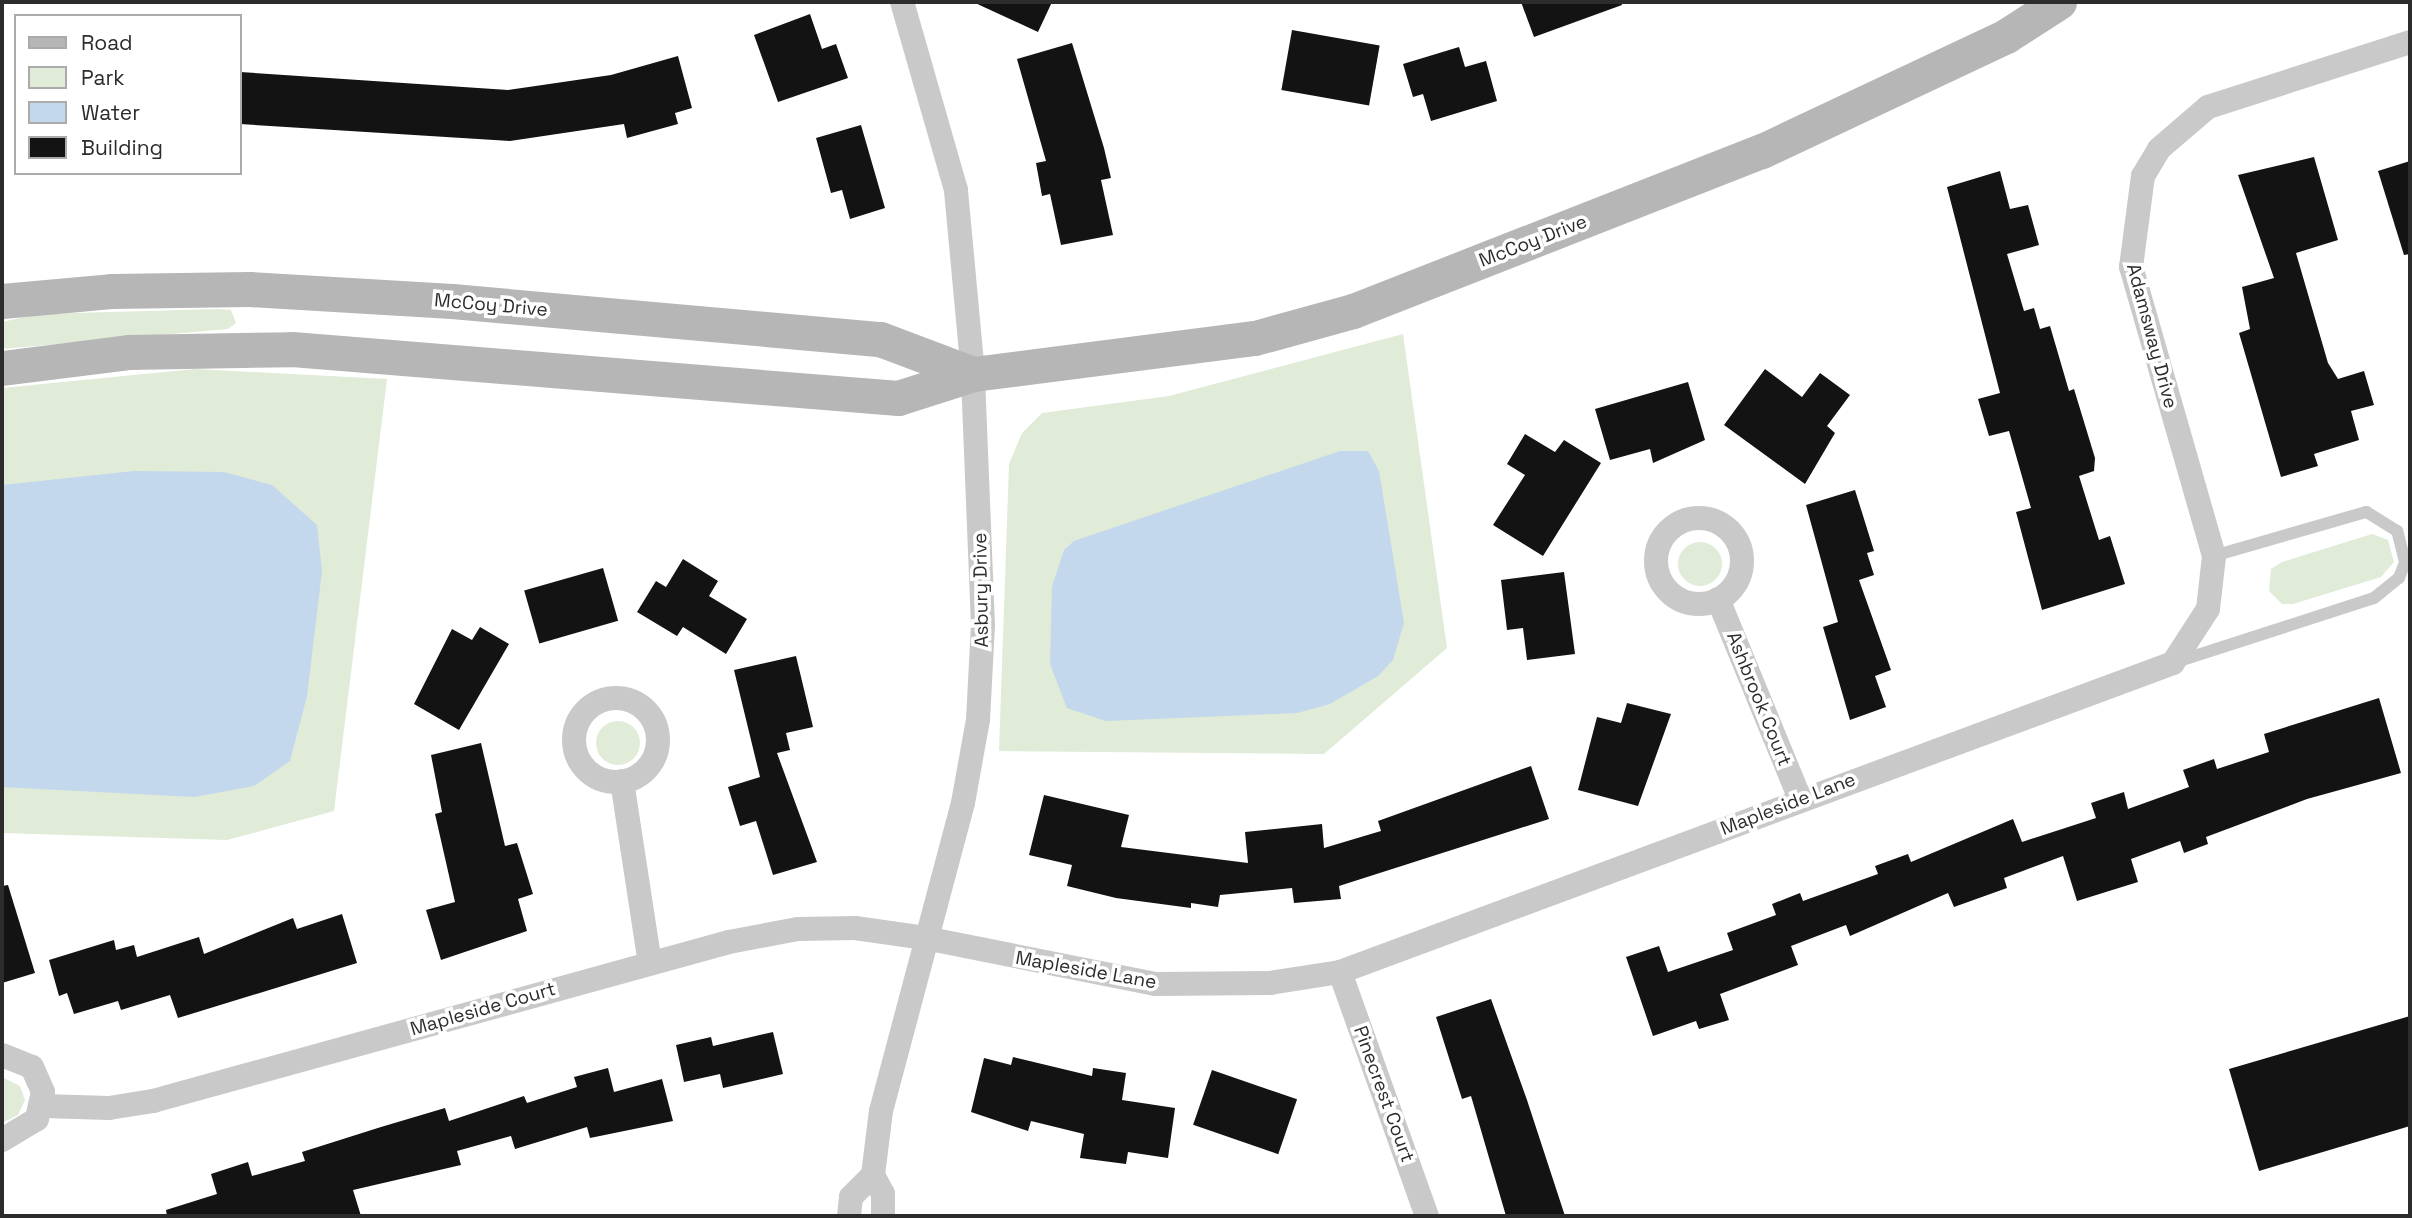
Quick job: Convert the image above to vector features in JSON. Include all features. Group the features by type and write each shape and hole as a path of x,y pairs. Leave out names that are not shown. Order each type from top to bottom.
{"street":[{"name":"Asbury Drive","path":"883,1216 883,1194 873,1175 881,1111 963,803 982,685 973,374 956,190 902,2"},
{"name":"McCoy Drive","path":"2,368 128,352 292,348 898,398 973,374 1164,354 1353,311 1762,152 1994,42 2059,2"},
{"name":"Adamsway Drive","path":"2173,663 2208,609 2214,555 2131,267 2143,176 2159,149 2208,107 2410,43"},
{"name":"McCoy Drive","path":"2,301 111,291 249,289 452,301 880,339 973,374"},
{"name":"Ashbrook Court","path":"1718,599 1800,799"},
{"name":"Mapleside Lane","path":"925,938 1155,984 1270,983 1340,972 1800,799 2173,663"},
{"path":"622,781 650,963"},
{"name":"Mapleside Court","path":"43,1106 109,1108 153,1101 650,963 798,929 855,928 925,938"},
{"name":"Pinecrest Court","path":"1340,972 1427,1216"},
{"path":"2,1055 32,1067 43,1106 28,1130 2,1140"},
{"path":"849,1216 851,1197 873,1175"}],"lane":[{"name":"Mapleside Lane","path":"2173,663 2374,598 2399,578 2406,562 2398,531 2366,512 2214,555"}],"green space":[{"path":"231,310 236,323 228,329 2,349 2,322 38,314"},
{"path":"1403,334 1447,648 1324,754 999,751 1009,464 1022,433 1042,413 1169,396"},
{"path":"195,369 387,379 334,811 227,840 2,833 2,388"},
{"path":"2372,534 2388,540 2394,562 2381,577 2293,604 2282,604 2269,591 2271,569 2282,562"},
{"path":"1700,542 1716,548 1722,564 1716,580 1700,586 1684,580 1678,564 1684,548"},
{"path":"618,721 627,722 634,727 639,734 639,752 634,759 627,764 618,765 609,764 602,759 597,752 596,743 597,734 602,727 609,722"},
{"path":"2,1077 20,1086 25,1100 18,1115 4,1122"}],"water":[{"path":"1340,451 1368,451 1379,471 1404,623 1393,660 1378,676 1330,704 1297,713 1106,721 1067,708 1050,664 1052,587 1064,550 1074,541"},
{"path":"134,471 224,472 272,485 317,525 322,571 307,696 290,761 254,786 194,797 2,787 2,485"}],"building":[{"path":"973,2 1052,2 1038,32"},
{"path":"1521,2 1621,2 1622,5 1534,37"},
{"path":"810,14 822,49 836,44 848,78 778,102 754,35"},
{"path":"1292,30 1380,45 1369,106 1281,90"},
{"path":"1072,43 1111,178 1101,180 1113,235 1061,245 1050,194 1042,196 1036,163 1046,161 1017,59"},
{"path":"1459,47 1465,67 1486,61 1497,101 1431,121 1423,94 1413,97 1403,64"},
{"path":"678,56 692,108 675,113 678,124 627,138 624,124 510,141 242,124 242,72 508,90 611,75"},
{"path":"861,125 885,208 850,219 842,190 831,193 816,138"},
{"path":"2314,157 2338,240 2296,253 2328,363 2338,379 2364,371 2374,405 2351,411 2359,440 2314,454 2318,466 2281,477 2239,333 2250,329 2242,287 2274,278 2238,175"},
{"path":"2410,161 2410,254 2404,255 2378,171"},
{"path":"2000,171 2010,209 2028,205 2039,245 2007,254 2024,311 2034,308 2040,329 2050,326 2069,391 2074,389 2095,458 2094,471 2079,476 2099,540 2110,536 2125,584 2042,610 2016,512 2031,508 2009,431 1989,436 1978,399 2000,393 1947,187"},
{"path":"1765,369 1802,397 1820,373 1850,395 1827,426 1835,433 1805,484 1724,425"},
{"path":"1688,382 1705,440 1653,463 1650,449 1610,460 1595,409"},
{"path":"1525,434 1555,452 1564,440 1601,463 1543,556 1493,525 1525,475 1507,464"},
{"path":"1855,490 1874,551 1867,553 1874,575 1859,580 1891,670 1875,676 1886,707 1850,720 1823,627 1838,622 1806,505"},
{"path":"683,559 718,581 709,596 747,619 726,654 683,627 677,636 637,612 656,581 666,587"},
{"path":"603,568 618,621 539,643 524,591"},
{"path":"1564,572 1575,654 1527,660 1523,628 1507,630 1501,580"},
{"path":"480,627 509,644 459,730 414,704 452,629 472,640"},
{"path":"796,656 813,727 786,733 790,750 777,753 817,862 773,875 756,821 740,826 728,787 760,777 734,670"},
{"path":"2379,698 2401,773 2307,799 2206,837 2208,844 2184,853 2180,841 2131,859 2138,882 2077,901 2063,856 2004,878 2007,888 1954,907 1948,893 1850,936 1846,925 1791,946 1798,965 1720,994 1729,1020 1699,1029 1696,1021 1653,1036 1626,957 1659,946 1668,972 1733,950 1727,933 1776,915 1772,904 1800,893 1803,901 1878,874 1875,866 1908,854 1911,862 2013,819 2022,842 2096,818 2091,803 2124,792 2128,809 2189,787 2183,770 2214,759 2217,769 2269,752 2264,734"},
{"path":"1627,703 1671,714 1638,806 1578,790 1597,717 1621,723"},
{"path":"481,743 505,846 517,843 533,894 518,899 527,931 441,960 426,910 455,902 435,814 442,812 431,755"},
{"path":"1531,766 1549,819 1339,886 1341,899 1294,903 1292,888 1220,895 1218,907 1191,903 1191,908 1116,898 1067,886 1072,865 1029,855 1044,795 1129,815 1121,847 1248,863 1245,832 1322,824 1324,848 1381,831 1378,821"},
{"path":"8,885 35,973 2,983 2,886"},
{"path":"342,914 357,963 178,1018 170,995 121,1010 118,1001 74,1014 67,993 59,996 49,960 114,940 116,950 134,945 137,957 199,937 204,954 293,918 297,929"},
{"path":"1491,999 1565,1216 1506,1216 1471,1096 1462,1099 1436,1017"},
{"path":"2410,1016 2410,1126 2259,1171 2229,1069"},
{"path":"773,1032 783,1074 723,1088 720,1074 684,1082 676,1045 711,1037 713,1046"},
{"path":"1013,1057 1092,1076 1093,1068 1126,1073 1122,1100 1175,1108 1168,1158 1128,1152 1126,1164 1080,1158 1084,1134 1031,1121 1028,1131 971,1112 984,1058 1011,1065"},
{"path":"608,1068 614,1092 662,1079 673,1121 590,1138 587,1127 515,1149 511,1136 457,1151 461,1165 353,1190 361,1216 167,1216 166,1210 217,1194 211,1174 248,1162 252,1176 305,1161 302,1152 445,1108 449,1121 524,1096 527,1103 577,1087 574,1077"},
{"path":"1212,1070 1297,1099 1278,1154 1193,1125"}]}
